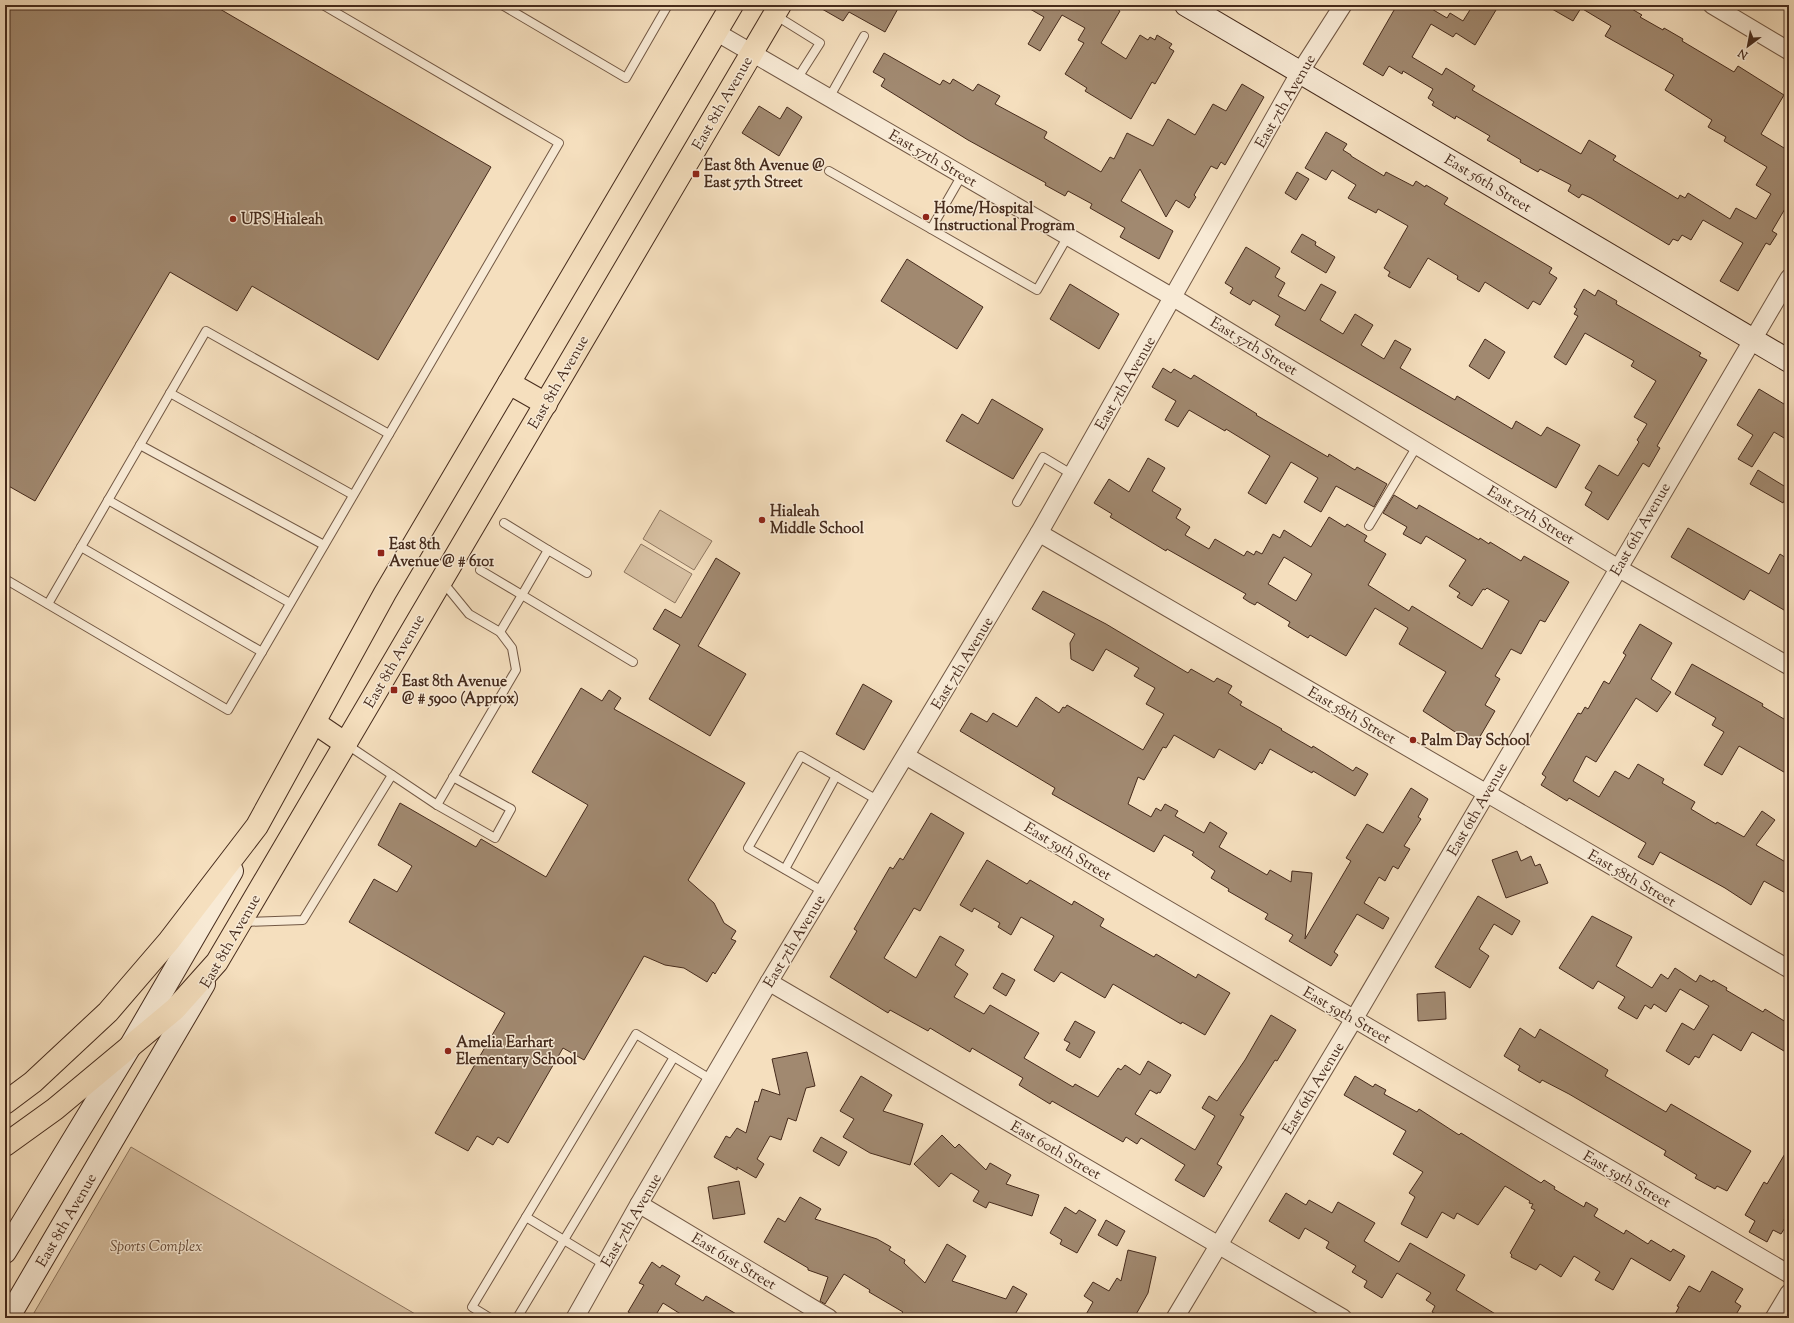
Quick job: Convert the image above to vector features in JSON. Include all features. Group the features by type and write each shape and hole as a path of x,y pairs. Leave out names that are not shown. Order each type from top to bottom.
{"main road":[{"path":"5,1252 131,1045 257,826 385,593 732,5"},
{"name":"East 56th Street","path":"1186,5 1789,361"},
{"name":"East 8th Avenue","path":"8,1318 777,10"},
{"path":"509,383 546,404"},
{"path":"314,723 346,744"},
{"path":"5,1103 33,1082 108,1012 169,941 257,826"},
{"path":"5,1145 55,1109 175,1009 217,962"}],"street":[{"name":"East 7th Avenue","path":"575,1318 639,1204 769,982 1039,533 1174,298 1300,72 1343,5"},
{"path":"1712,5 1789,51"},
{"name":"East 57th Street","path":"716,32 1174,298 1618,568 1789,666"},
{"name":"East 6th Avenue","path":"1175,1318 1354,1019 1789,278"},
{"name":"East 58th Street","path":"1039,533 1789,969"},
{"name":"East 59th Street","path":"906,756 1789,1274"},
{"name":"East 60th Street","path":"769,982 1343,1318"},
{"name":"East 61st Street","path":"639,1204 829,1318"},
{"path":"1774,1318 1789,1293"}],"lane":[{"path":"5,579 228,710 559,143 323,5"},
{"path":"502,5 626,78 668,5"},
{"path":"777,10 820,43 797,79"},
{"path":"829,98 864,36"},
{"path":"829,171 1037,290 1068,236"},
{"path":"931,229 962,175"},
{"path":"48,604 206,331 389,434"},
{"path":"170,392 353,495"},
{"path":"140,445 324,545"},
{"path":"1369,526 1417,446"},
{"path":"1017,502 1043,457 1072,475"},
{"path":"108,500 290,604"},
{"path":"504,523 587,573"},
{"path":"81,547 262,652"},
{"path":"500,632 548,550"},
{"path":"480,570 633,662"},
{"path":"437,805 516,670 512,648 500,632 469,614 442,580"},
{"path":"346,744 437,805 495,838 511,809 453,777"},
{"path":"824,892 748,848 801,756 879,801"},
{"path":"241,922 303,920 392,775"},
{"path":"785,869 836,776"},
{"path":"490,1318 472,1307 636,1034 712,1080"},
{"path":"517,1318 674,1057"},
{"path":"526,1217 605,1265"}],"green space":[{"path":"660,510 712,541 694,570 643,539"},
{"path":"641,544 692,574 675,603 624,572"},
{"name":"Sports Complex","path":"131,1147 422,1318 31,1318"}],"building":[{"name":"UPS Hialeah","path":"5,5 213,5 491,167 378,360 252,286 237,311 170,272 35,501 5,484"},
{"path":"815,5 900,5 885,32 849,12 843,21"},
{"path":"1023,5 1110,5 1120,11 1101,43 1126,59 1140,35 1148,40 1150,37 1155,40 1157,35 1172,44 1169,48 1174,51 1155,84 1152,82 1131,119 1085,91 1087,88 1065,74 1084,43 1078,40 1085,28 1062,15 1040,51 1028,44 1044,17"},
{"path":"1397,5 1425,5 1447,18 1450,13 1463,21 1473,5 1499,5 1475,45 1456,33 1453,37 1431,24 1412,57 1442,75 1446,68 1475,86 1472,90 1581,154 1589,140 1616,156 1613,160 1678,199 1680,195 1685,198 1688,193 1730,219 1736,208 1756,219 1771,194 1756,185 1767,167 1724,141 1726,137 1708,127 1712,120 1665,90 1674,75 1605,36 1611,26 1581,8 1573,21 1545,5 1625,5 1642,15 1640,17 1683,39 1682,41 1734,72 1738,66 1784,95 1761,134 1789,151 1789,202 1772,231 1777,234 1770,245 1766,243 1738,291 1720,281 1743,243 1703,220 1691,240 1682,235 1678,241 1673,239 1669,245 1591,198 1582,194 1579,198 1568,191 1571,185 1540,169 1538,172 1520,162 1521,160 1487,140 1490,136 1456,116 1455,119 1432,105 1434,102 1428,98 1433,89 1403,71 1402,74 1389,66 1383,76 1363,64"},
{"path":"884,53 940,85 943,80 950,84 953,79 973,91 978,84 1000,96 995,104 1047,132 1044,138 1101,172 1110,157 1114,159 1127,133 1153,146 1168,119 1195,135 1213,104 1226,111 1242,84 1264,97 1225,165 1221,162 1217,169 1211,166 1194,195 1196,197 1189,208 1176,200 1166,217 1140,169 1121,201 1173,231 1159,259 1120,237 1125,228 1090,208 1092,204 1068,191 1065,196 1045,185 1046,183 968,140 881,86 885,79 873,72"},
{"path":"759,106 780,119 787,107 802,117 779,156 742,133"},
{"path":"1326,132 1347,144 1343,150 1384,176 1386,172 1413,186 1416,181 1425,187 1426,185 1448,198 1444,204 1552,268 1549,273 1557,278 1540,305 1533,301 1528,309 1485,282 1479,292 1457,279 1458,276 1428,258 1410,288 1388,276 1390,272 1384,268 1408,226 1378,209 1376,213 1348,198 1356,185 1332,170 1326,180 1305,168"},
{"path":"1297,172 1309,179 1296,200 1285,193"},
{"path":"1302,234 1316,242 1315,245 1335,257 1326,273 1291,252"},
{"path":"1246,247 1280,268 1275,277 1285,283 1278,296 1305,311 1321,284 1336,292 1320,320 1343,334 1355,314 1373,325 1361,345 1384,359 1395,340 1411,349 1400,368 1455,400 1457,396 1512,429 1516,421 1541,436 1547,427 1580,445 1556,488 1275,325 1280,316 1253,300 1250,305 1230,293 1233,288 1225,283"},
{"path":"907,259 983,307 957,349 881,301"},
{"path":"1070,284 1119,314 1099,349 1050,319"},
{"path":"1584,289 1595,296 1598,290 1617,301 1616,304 1701,353 1699,356 1707,360 1657,446 1660,448 1649,467 1643,463 1608,520 1585,505 1592,492 1585,488 1599,465 1618,476 1639,442 1637,440 1647,424 1634,417 1656,381 1631,366 1634,361 1585,333 1566,365 1554,357 1578,316 1574,314 1577,309 1574,307"},
{"path":"1485,339 1505,352 1489,379 1469,366"},
{"path":"1163,368 1171,373 1174,369 1191,379 1194,375 1257,414 1256,415 1328,457 1329,454 1355,470 1357,467 1387,484 1374,507 1336,486 1321,512 1304,502 1318,478 1291,462 1266,504 1248,493 1270,456 1226,429 1225,431 1189,410 1178,427 1165,420 1176,401 1152,387"},
{"path":"1759,389 1789,407 1789,441 1774,432 1752,467 1738,459 1753,435 1737,425"},
{"path":"992,399 1043,429 1013,479 946,441 962,414 978,424"},
{"path":"1148,458 1165,468 1152,491 1181,509 1176,518 1190,527 1185,535 1209,549 1215,539 1244,556 1247,551 1254,555 1256,551 1262,554 1273,534 1280,538 1284,530 1311,547 1329,517 1345,527 1347,524 1367,536 1364,541 1386,554 1368,585 1409,611 1412,606 1482,649 1509,601 1487,588 1485,590 1483,589 1472,606 1457,597 1460,593 1449,586 1466,560 1426,536 1421,544 1403,534 1407,527 1383,513 1394,495 1417,509 1419,505 1479,540 1480,538 1489,544 1490,542 1521,561 1524,556 1569,582 1545,622 1540,620 1521,654 1511,649 1495,676 1500,679 1485,705 1495,711 1475,745 1423,711 1446,672 1399,644 1408,628 1375,608 1346,656 1310,635 1308,638 1288,626 1290,622 1257,602 1255,605 1243,598 1246,594 1167,549 1166,551 1110,517 1112,514 1094,503 1109,479 1129,492","holes":["1284,557 1312,574 1296,601 1268,584"]},
{"path":"1758,470 1789,489 1783,503 1750,484"},
{"path":"1688,528 1769,574 1780,554 1789,560 1789,613 1750,590 1744,600 1671,557"},
{"path":"716,558 740,573 698,646 746,674 710,736 649,699 680,645 653,629 665,609 681,618"},
{"path":"1043,591 1106,624 1188,673 1191,669 1214,682 1217,678 1232,686 1228,693 1242,702 1240,705 1312,748 1313,746 1353,771 1356,767 1368,774 1355,796 1313,771 1312,773 1270,749 1262,764 1260,762 1255,770 1219,749 1214,758 1174,735 1166,748 1163,747 1144,780 1138,777 1128,804 1151,817 1156,808 1161,811 1165,804 1178,811 1175,816 1204,833 1210,822 1227,833 1219,847 1267,875 1270,870 1291,882 1292,871 1312,873 1305,939 1351,861 1346,858 1367,824 1383,833 1411,788 1428,799 1418,817 1421,819 1404,846 1410,849 1398,869 1393,866 1385,881 1379,877 1364,903 1389,918 1383,929 1357,914 1334,952 1338,955 1331,966 1289,941 1293,935 1265,919 1268,914 1228,891 1229,889 1211,878 1215,871 1192,855 1194,852 1164,835 1154,852 1052,794 1055,788 960,731 971,713 987,722 993,713 1017,727 1036,697 1059,713 1063,707 1065,708 1067,705 1143,750 1164,714 1146,704 1155,688 1134,676 1139,668 1106,649 1093,671 1071,659 1070,643 1075,634 1032,609"},
{"path":"1640,624 1672,643 1651,679 1671,692 1657,712 1636,698 1596,762 1586,756 1573,781 1599,797 1615,771 1629,779 1638,764 1664,779 1662,783 1695,802 1691,809 1716,824 1717,822 1744,837 1762,811 1775,820 1756,845 1789,864 1789,895 1764,881 1751,905 1725,888 1660,852 1653,865 1638,857 1646,843 1569,798 1567,801 1541,785 1546,777 1542,774 1578,713 1581,714 1585,707 1588,709 1604,681 1609,684 1626,655 1623,653"},
{"path":"1692,664 1763,704 1762,706 1789,722 1789,775 1739,746 1722,775 1704,765 1724,732 1712,725 1716,718 1675,694"},
{"path":"863,684 892,701 864,750 836,734"},
{"path":"581,688 602,701 609,690 621,698 614,709 745,783 688,880 714,903 724,923 736,931 731,939 736,941 715,974 713,972 707,982 684,968 665,965 644,956 584,1060 563,1048 508,1143 498,1137 493,1145 477,1136 468,1151 435,1133 505,1013 349,922 374,879 397,892 412,866 378,845 400,803 476,847 481,839 546,877 588,805 532,772"},
{"path":"931,813 964,833 920,911 914,908 884,958 916,978 940,936 964,950 955,965 968,974 954,997 984,1014 990,1005 1039,1033 1024,1058 1073,1087 1075,1084 1098,1097 1118,1068 1121,1070 1125,1065 1140,1075 1148,1061 1171,1075 1160,1093 1158,1092 1157,1094 1150,1090 1135,1114 1195,1150 1215,1116 1202,1108 1209,1096 1217,1101 1245,1060 1271,1015 1296,1030 1240,1115 1244,1117 1217,1164 1222,1167 1204,1197 1175,1180 1185,1165 1141,1138 1137,1144 1126,1137 1123,1142 1052,1101 1050,1104 1019,1085 1023,1078 972,1048 970,1052 930,1028 928,1031 890,1010 888,1013 830,977 857,931 854,929 890,867 893,869 900,858 903,860"},
{"path":"1517,851 1521,861 1531,856 1535,866 1540,864 1548,883 1506,898 1492,860"},
{"path":"987,860 1027,884 1030,880 1072,905 1074,901 1104,919 1100,926 1154,957 1156,954 1196,978 1198,974 1230,993 1205,1035 1182,1022 1181,1024 1113,984 1105,998 1061,972 1054,982 1034,970 1054,936 1021,917 1011,935 998,927 1000,923 974,908 972,912 960,905"},
{"path":"1478,896 1520,921 1512,935 1494,924 1479,949 1489,956 1470,988 1435,967"},
{"path":"1592,916 1632,937 1616,966 1652,988 1661,974 1668,979 1675,968 1696,982 1700,975 1712,982 1713,980 1727,988 1726,990 1763,1012 1765,1009 1789,1024 1789,1054 1752,1032 1741,1051 1713,1034 1699,1058 1695,1056 1689,1065 1666,1051 1682,1023 1694,1030 1709,1006 1680,989 1666,1012 1654,1004 1651,1009 1645,1005 1637,1019 1618,1008 1625,997 1598,981 1593,989 1559,968"},
{"path":"1002,973 1015,980 1006,996 993,988"},
{"path":"1445,992 1446,1019 1418,1021 1417,994"},
{"path":"1075,1021 1095,1032 1080,1058 1066,1050 1070,1043 1064,1040"},
{"path":"1520,1028 1535,1038 1540,1029 1608,1070 1605,1076 1666,1112 1671,1104 1751,1151 1727,1191 1717,1186 1715,1189 1695,1178 1697,1175 1664,1155 1666,1151 1569,1094 1542,1080 1540,1083 1518,1070 1520,1066 1504,1056"},
{"path":"807,1052 815,1086 806,1088 796,1121 788,1118 781,1140 770,1136 757,1159 764,1164 756,1178 737,1167 737,1170 714,1157 726,1136 730,1138 737,1128 746,1133 755,1101 758,1102 762,1089 780,1095 772,1059"},
{"path":"861,1076 892,1095 883,1111 923,1124 910,1165 870,1153 843,1137 854,1119 840,1111"},
{"path":"1355,1076 1373,1087 1375,1084 1386,1090 1384,1094 1417,1112 1419,1109 1459,1135 1461,1133 1541,1183 1544,1180 1555,1187 1554,1189 1584,1207 1586,1202 1598,1209 1594,1216 1624,1234 1626,1230 1648,1244 1651,1240 1671,1252 1673,1249 1685,1256 1670,1281 1631,1258 1613,1290 1595,1280 1600,1272 1574,1256 1561,1277 1540,1264 1536,1270 1511,1257 1512,1255 1510,1253 1535,1210 1531,1208 1533,1204 1529,1203 1530,1201 1505,1186 1478,1225 1457,1213 1454,1219 1442,1212 1427,1238 1401,1224 1415,1197 1409,1193 1423,1172 1393,1154 1406,1131 1344,1095"},
{"path":"942,1135 955,1148 959,1144 986,1170 990,1163 1011,1175 1006,1184 1039,1195 1032,1216 989,1202 986,1208 973,1201 979,1191 951,1173 939,1187 914,1164"},
{"path":"821,1137 847,1152 839,1166 813,1151"},
{"path":"1789,1147 1789,1210 1784,1220 1788,1223 1781,1234 1773,1230 1767,1242 1749,1232 1755,1221 1745,1215 1764,1182 1767,1184"},
{"path":"739,1181 745,1214 713,1219 708,1187"},
{"path":"1286,1193 1306,1205 1309,1200 1332,1213 1338,1202 1375,1223 1364,1241 1399,1262 1410,1243 1465,1275 1456,1290 1502,1318 1443,1318 1432,1312 1435,1306 1426,1300 1431,1293 1397,1273 1382,1298 1364,1287 1367,1281 1352,1272 1356,1266 1326,1248 1329,1242 1305,1228 1299,1239 1269,1221"},
{"path":"800,1197 821,1209 815,1219 877,1239 891,1247 889,1250 905,1260 904,1263 925,1283 947,1244 966,1256 952,1281 1006,1299 1013,1286 1027,1294 1013,1318 897,1318 903,1312 869,1292 870,1290 844,1274 825,1304 820,1301 828,1277 808,1270 808,1268 764,1242 778,1218 785,1222"},
{"path":"1065,1207 1076,1214 1079,1210 1096,1220 1077,1253 1060,1244 1062,1240 1050,1233"},
{"path":"1106,1220 1125,1231 1117,1246 1098,1235"},
{"path":"1128,1250 1156,1257 1148,1293 1134,1318 1084,1318 1093,1302 1084,1296 1093,1282 1109,1291 1117,1278 1121,1281"},
{"path":"652,1262 660,1268 662,1265 680,1276 675,1284 703,1301 706,1296 743,1318 687,1318 663,1303 654,1318 639,1318 628,1312 644,1285 639,1283"},
{"path":"1712,1271 1743,1289 1735,1302 1741,1306 1734,1318 1673,1318 1679,1307 1677,1306 1689,1286 1700,1292"}],"place":[{"name":"East 8th Avenue @ East 57th Street","path":"696,174"},
{"name":"Home/Hospital Instructional Program","path":"926,217"},
{"name":"UPS Hialeah","path":"233,219"},
{"name":"Hialeah Middle School","path":"762,520"},
{"name":"East 8th Avenue @ # 6101","path":"381,553"},
{"name":"East 8th Avenue @ # 5900 (Approx)","path":"394,690"},
{"name":"Palm Day School","path":"1413,740"},
{"name":"Amelia Earhart Elementary School","path":"448,1051"}]}
